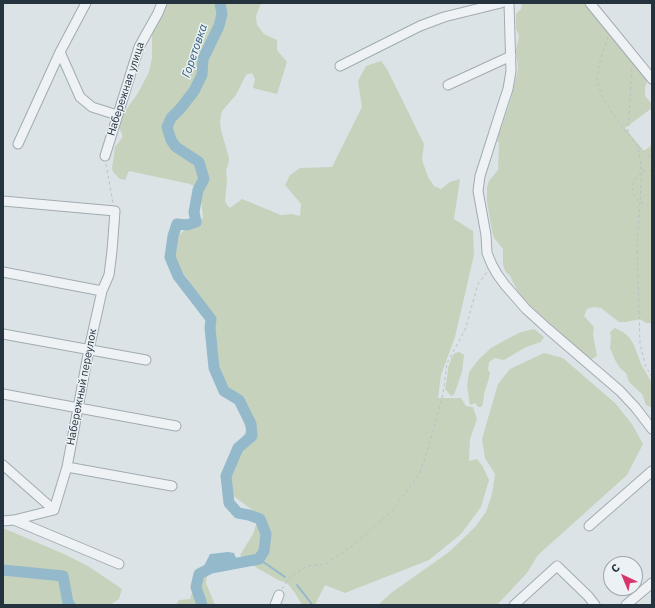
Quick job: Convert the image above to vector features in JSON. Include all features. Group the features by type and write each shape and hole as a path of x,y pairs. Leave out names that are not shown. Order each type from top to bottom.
{"street":[{"path":"18,144 60,52 86,3"},
{"name":"Набережная улица","path":"105,156 139,47 162,3"},
{"path":"340,66 420,26 444,17 501,3"},
{"path":"509,3 511,71 508,89 480,176 478,191 486,235 487,253 492,266 505,285 526,309 620,391 652,429"},
{"path":"590,3 634,55 652,79"},
{"path":"60,52 80,97 92,107 117,116"},
{"path":"448,86 511,56"},
{"path":"3,201 115,211"},
{"name":"Набережный переулок","path":"54,510 67,467 89,349 102,291 109,275 115,211"},
{"path":"3,272 102,291"},
{"path":"3,334 146,360"},
{"path":"3,394 176,426"},
{"path":"3,465 54,510"},
{"path":"67,467 172,486"},
{"path":"589,526 652,472"},
{"path":"3,521 14,520 54,510"},
{"path":"14,520 119,564"},
{"path":"514,605 557,566 588,596 595,605"},
{"path":"626,605 652,583"},
{"path":"275,605 279,594"}],"path":[{"path":"610,28 600,61 597,79 601,95 613,114 638,146 652,158"},
{"path":"628,132 630,75 634,55"},
{"path":"638,146 642,171 637,246 640,344 646,367 652,377"},
{"path":"105,156 115,211"},
{"path":"652,171 642,171 635,179 632,187 639,202 652,206"},
{"path":"279,594 290,578 307,566 326,564 352,546 391,512 420,473 443,394 447,363 465,330 478,284 492,266"}],"green space":[{"path":"166,3 261,3 256,16 257,25 264,34 277,40 277,50 287,62 277,94 253,88 255,79 252,73 246,75 236,95 222,111 220,122 221,130 229,158 226,169 227,180 225,201 230,208 242,199 281,215 292,214 300,216 301,204 285,185 290,175 300,168 332,167 362,107 358,81 366,66 381,61 387,69 424,144 422,160 428,177 434,186 441,189 450,182 460,179 454,219 473,231 474,255 455,337 441,375 438,398 461,398 466,406 473,407 477,419 470,439 469,461 477,459 483,467 489,480 481,507 461,534 429,560 345,593 325,585 315,605 302,605 287,583 278,580 257,568 240,555 253,534 259,515 228,492 228,477 246,430 241,413 221,378 212,356 207,339 214,325 187,278 174,262 172,248 179,235 192,224 203,218 201,198 202,191 190,184 129,171 125,180 120,179 113,172 112,168 115,147 122,138 119,125 123,114 138,93 149,72 152,58 152,34 160,20"},
{"path":"522,3 585,3 647,81 645,96 652,104 652,108 625,128 644,151 652,145 652,323 646,323 640,319 619,322 601,308 594,307 587,309 584,316 594,327 593,334 597,356 590,360 520,296 510,276 505,271 503,264 503,249 494,238 492,231 487,202 487,187 489,181 498,170 499,143 497,140 511,99 518,69 516,50 519,36 516,29 516,14 521,9"},
{"path":"615,328 629,337 634,345 641,364 652,383 652,408 646,405 642,394 629,382 626,373 620,368 615,360 610,348 610,332"},
{"path":"534,329 544,337 541,342 526,347 504,360 495,358 489,362 488,370 490,373 484,394 483,404 481,407 478,407 475,403 470,405 467,386 469,372 479,359 491,348 507,339 521,332"},
{"path":"459,352 464,355 462,372 454,395 451,396 445,389 448,368 452,356"},
{"path":"544,353 563,358 615,403 632,424 643,444 627,475 538,555 527,573 497,605 378,605 391,593 449,552 475,527 486,512 492,494 495,474 485,458 482,439 498,384 510,369"},
{"path":"3,528 88,566 122,589 119,599 110,605 3,605"},
{"path":"203,572 206,573 206,583 215,605 176,605 179,600 190,599 197,578"}],"water":[{"path":"228,552 234,553 236,558 231,567 216,572 209,572 204,566 210,554"}],"waterway":[{"name":"Горетовка","path":"202,605 196,587 199,574 211,568 259,559 264,551 266,534 260,519 238,513 229,503 226,476 238,448 252,436 251,424 239,400 224,391 214,368 210,328 211,319 178,276 170,257 173,236 177,224 187,225 196,222 194,212 198,190 204,179 199,162 176,147 171,140 167,127 171,118 194,91 202,75 203,59 219,26 222,14 220,3"},
{"path":"259,559 285,577"},
{"name":"Горетовка","path":"3,570 63,576 68,603 70,605"},
{"path":"297,585 312,605"}]}
